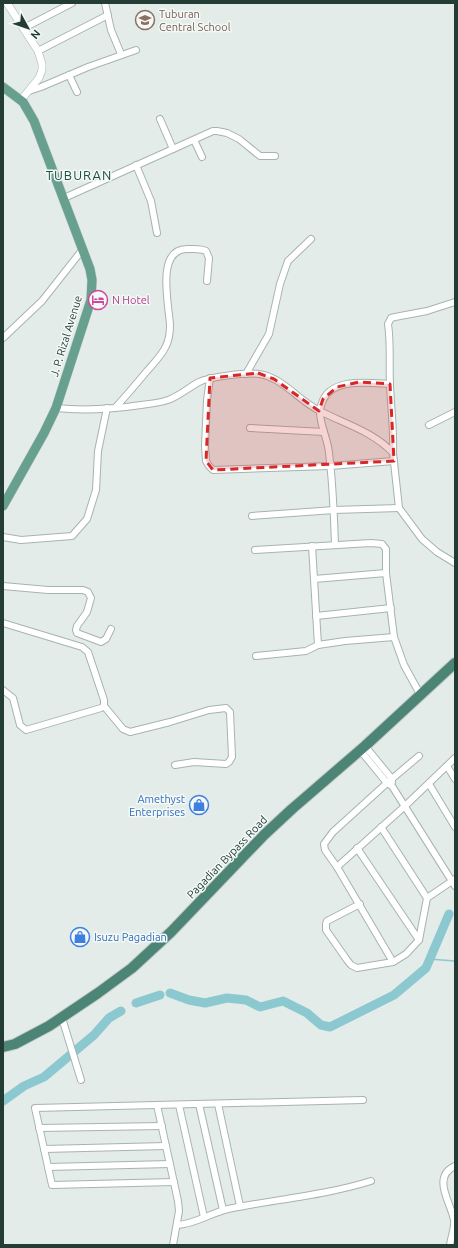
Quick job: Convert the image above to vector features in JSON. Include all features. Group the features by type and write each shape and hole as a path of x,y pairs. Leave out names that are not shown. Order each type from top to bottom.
{"highway":[{"name":"Pagadian Bypass Road","path":"3,1047 15,1044 62,1018 118,979 147,955 264,835 421,696 455,663"}],"main road":[{"name":"J. P. Rizal Avenue","path":"3,87 21,100 34,120 83,250 92,280 91,300 56,408 44,433 3,506"}],"street":[{"path":"8,3 38,51 42,64 42,70 39,78 21,100"},
{"path":"24,28 72,3"},
{"path":"105,3 113,38 120,54"},
{"path":"38,51 108,15"},
{"path":"29,91 41,88 120,54 136,50"},
{"path":"69,75 77,92"},
{"path":"160,119 173,149"},
{"path":"64,198 213,131 231,135 244,141 260,156 274,156"},
{"path":"194,140 202,157"},
{"path":"136,165 151,201 157,233"},
{"path":"246,374 269,334 280,284 288,261 311,239"},
{"path":"115,408 154,364 166,346 170,326 167,293 168,268 169,261 175,252 185,248 201,249 206,251 209,258 207,281"},
{"path":"3,338 42,301 83,250"},
{"path":"455,302 427,311 395,317 389,320 388,324 394,441 393,453 400,508 422,539 437,552 455,563"},
{"path":"56,408 71,410 115,408 157,403 168,400 201,381 210,378 258,373 274,379 307,404 319,411 379,440 393,453"},
{"path":"210,378 207,400 205,446 206,461 213,470 330,466 394,461"},
{"path":"335,545 334,510 329,452 319,411 323,399 329,392 337,387 349,383 359,382 390,384"},
{"path":"3,537 21,540 72,536 87,519 96,490 98,451 107,408"},
{"path":"429,425 455,412"},
{"path":"250,428 324,432"},
{"path":"252,516 334,510 400,508"},
{"path":"255,550 312,546 382,544 386,549 386,574 394,637 404,665 421,696"},
{"path":"312,546 318,645"},
{"path":"314,579 386,574"},
{"path":"3,586 48,590 83,590 88,592 91,598 86,612 77,626 77,633 101,642 106,639 111,629"},
{"path":"316,616 391,608"},
{"path":"3,623 82,647 88,652 104,700 104,706 123,729 130,732 209,710 219,708 228,710 230,712 232,757 229,762 226,764 186,763 175,765"},
{"path":"256,656 306,651 318,645 345,641 394,637"},
{"path":"3,690 13,698 20,725 26,730 104,706"},
{"path":"362,748 390,782 454,882 427,898"},
{"path":"393,962 360,904 325,850 324,844 326,839 419,756"},
{"path":"337,867 429,784 455,758"},
{"path":"447,766 455,779"},
{"path":"429,784 455,827"},
{"path":"360,904 327,921 326,924 326,930 351,965 357,968 393,962 406,954 419,940 427,898 381,827"},
{"path":"358,848 419,940"},
{"path":"62,1018 71,1052 81,1080"},
{"path":"174,1182 52,1185 35,1108 363,1100"},
{"path":"179,1104 204,1217"},
{"path":"199,1104 223,1210"},
{"path":"218,1104 240,1206"},
{"path":"157,1105 179,1211 173,1245"},
{"path":"39,1128 162,1126"},
{"path":"44,1149 166,1146"},
{"path":"48,1167 170,1164"},
{"path":"450,1245 454,1222 444,1194 444,1183 445,1176 448,1171 455,1166"},
{"path":"177,1225 240,1206 328,1193 371,1181"}],"highlighted area":[{"path":"258,373 274,379 319,411 323,399 337,387 359,382 390,384 394,461 213,470 206,461 210,378"}],"waterway":[{"path":"170,993 189,1000 205,1003 227,998 246,1000 260,1007 283,1001 307,1013 321,1025 330,1027 394,995 426,968 449,914"},
{"path":"429,959 455,961"},
{"path":"136,1003 160,995"},
{"path":"3,1101 24,1086 44,1077 94,1035 109,1018 121,1011"}],"place":[{"name":"Tuburan Central School","path":"145,20"},
{"name":"N Hotel","path":"98,300"},
{"name":"Amethyst Enterprises","path":"199,805"},
{"name":"Isuzu Pagadian","path":"80,937"}],"district":[{"name":"TUBURAN","path":"79,175"}]}
